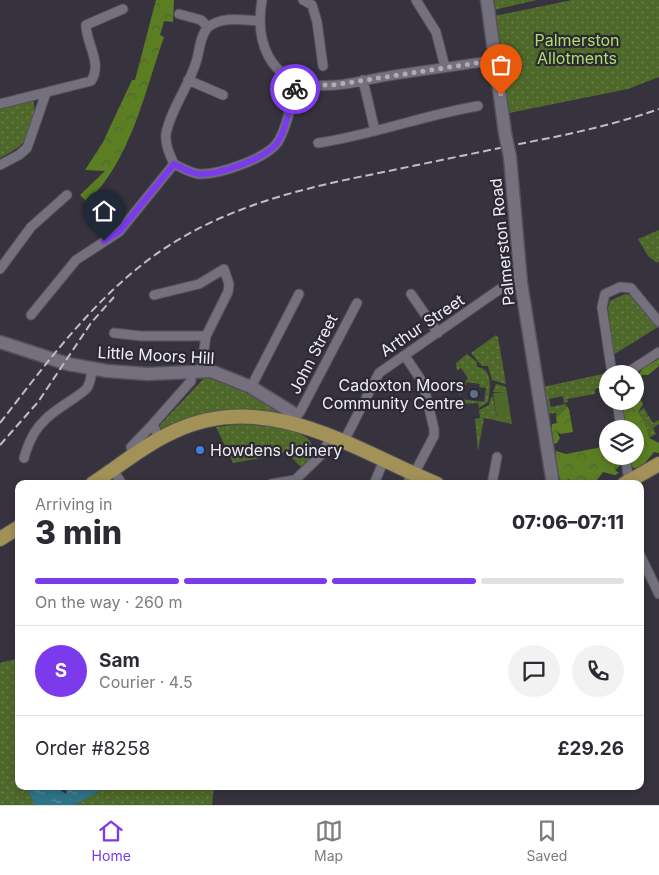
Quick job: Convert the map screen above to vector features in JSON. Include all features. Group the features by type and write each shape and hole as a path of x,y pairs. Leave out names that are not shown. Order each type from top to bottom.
{"main road":[{"path":"98,480 159,439 189,425 229,417 295,420 384,460 412,477"},
{"path":"631,480 659,464"},
{"path":"0,539 15,530"}],"street":[{"path":"262,0 259,21 263,46 269,58 280,70 298,81 325,85 496,60"},
{"path":"303,0 312,5 317,22 323,66"},
{"path":"416,0 436,32 445,68"},
{"name":"Palmerston Road","path":"487,0 510,157 520,275 554,480"},
{"path":"0,104 91,81 96,74 96,64 86,34 86,25 122,9"},
{"path":"179,14 201,20 208,27"},
{"path":"259,21 229,19 216,22 202,34 196,62 169,122 166,136 168,150 174,164 199,174 215,172 256,159 270,150 279,142 298,81"},
{"path":"188,80 223,96"},
{"path":"363,80 374,131"},
{"path":"0,166 19,155 26,148 46,93"},
{"path":"318,143 374,131 437,113 478,106"},
{"path":"31,315 76,260 119,232 174,164"},
{"path":"0,269 30,227 67,196"},
{"path":"134,455 131,447 191,381 196,371 206,336 228,292 229,284 224,269 199,284 154,295"},
{"name":"Arthur Street","path":"295,480 338,439 379,373 520,275"},
{"path":"611,365 602,307 605,294 620,287 631,288 659,322"},
{"path":"252,387 299,294"},
{"path":"411,294 438,333"},
{"name":"John Street","path":"295,420 357,303"},
{"path":"114,333 141,336 206,336"},
{"name":"Little Moors Hill","path":"0,342 56,361 92,369 130,373 196,371 225,376 252,387 290,409 295,420"},
{"path":"638,365 659,352"},
{"path":"406,356 423,383 434,430 434,436 412,477"},
{"path":"24,458 30,440 43,421 67,401 85,390 90,381 92,369"},
{"path":"153,424 159,439"},
{"path":"493,480 497,457"},
{"path":"376,480 384,460"},
{"path":"626,465 627,480"},
{"path":"113,470 119,480"},
{"path":"644,563 659,594"}],"green space":[{"path":"156,0 174,0 173,22 164,21 160,35 164,37 142,103 115,167 87,202 80,195 105,171 85,170 103,142 132,80 135,80"},
{"path":"493,0 537,0 494,10"},
{"name":"Palmerston Allotments","path":"572,0 659,0 659,77 628,89 509,113 494,16"},
{"path":"32,99 34,116 28,135 21,145 0,158 0,105"},
{"path":"659,230 659,261 657,263 648,256 638,239"},
{"path":"625,294 631,295 658,327 613,355 608,308 610,301"},
{"path":"496,335 498,337 506,384 492,380 488,366 482,366 471,353"},
{"path":"467,354 477,362 477,367 486,372 490,381 488,402 479,408 478,403 460,404 460,399 484,402 486,388 479,387 480,384 466,382 466,385 463,385 460,396 458,383 464,384 468,378 461,368 457,371 456,363"},
{"path":"659,359 659,366 648,375 644,375 644,367"},
{"path":"599,375 599,388 595,389 595,394 567,399 568,402 564,403 563,396 549,399 551,407 565,404 569,409 565,409 556,418 556,413 548,414 543,387"},
{"path":"206,376 220,380 277,408 278,413 211,413 161,429 159,426"},
{"path":"496,384 506,387 512,424 484,418 478,451 475,419 480,418 479,410 489,405 491,397 493,397 497,418 506,392 493,392"},
{"path":"506,392 510,417 497,418 493,393"},
{"path":"644,408 648,415 646,417 649,416 653,423 659,420 659,424 653,428 656,434 649,438 644,420 638,412 644,410"},
{"path":"565,409 569,409 573,432 560,434 557,432 560,438 557,443 553,444 550,428 552,424 557,423 556,418"},
{"path":"621,410 639,410 638,412 643,420 623,420"},
{"path":"644,422 649,438 659,443 659,453 654,452 644,464"},
{"path":"240,424 279,428 299,433 311,443 311,459 303,469 285,451 279,455 233,463 216,427"},
{"path":"599,448 599,465 621,465 615,470 619,473 615,475 603,472 597,480 560,480 553,462 556,451 566,454"},
{"path":"631,465 643,465 640,469 631,467"},
{"path":"15,659 15,790 28,790 35,805 0,805 0,663"},
{"path":"101,790 214,790 212,805 75,805"}],"water":[{"path":"28,790 60,790 66,794 67,790 101,790 75,805 35,805"}],"railway":[{"path":"0,423 69,337 106,296 148,260 200,228 256,204 314,187 572,133 607,125 659,109"},
{"path":"0,445 38,402 91,323 114,297"}],"way so far":[{"path":"295,89 298,81 314,85 333,85 496,60 501,95"}],"place":[{"name":"Cadoxton Moors Community Centre","path":"474,394"},
{"name":"Howdens Joinery","path":"200,450"}],"route":[{"path":"104,241 119,232 162,176 174,164 199,174 215,172 256,159 270,150 279,142 295,89"}]}
